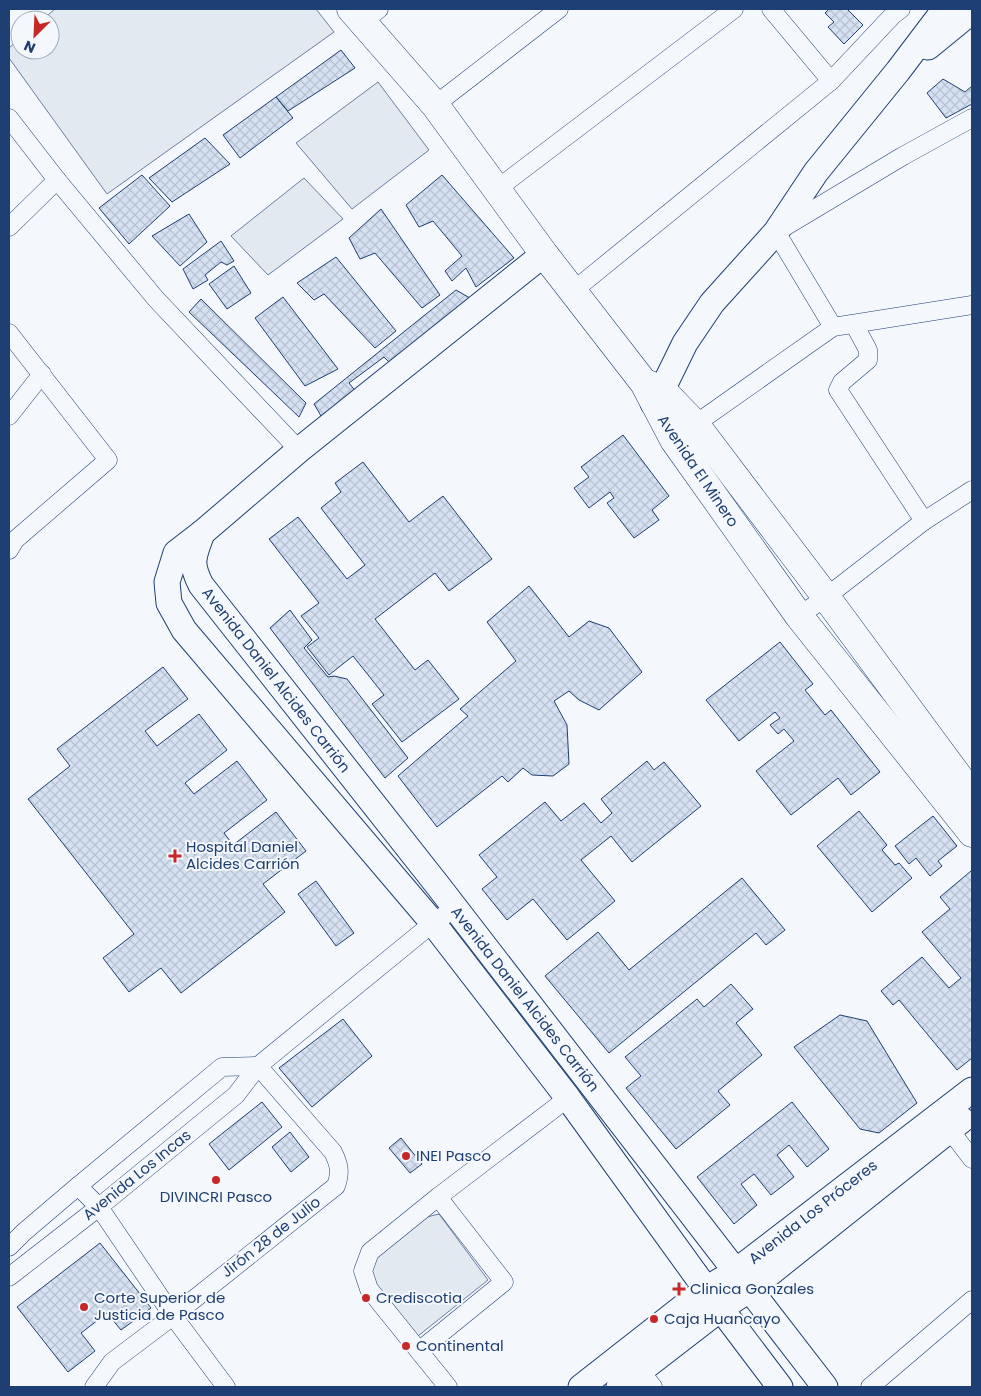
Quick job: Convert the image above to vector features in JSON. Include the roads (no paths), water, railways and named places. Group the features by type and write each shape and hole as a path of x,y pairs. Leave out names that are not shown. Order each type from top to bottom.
{"main road":[{"name":"Avenida El Minero","path":"364,13 435,105 544,254 684,432 826,597 963,788 972,833"},
{"name":"Avenida El Minero","path":"684,432 799,616 963,788"}],"street":[{"path":"435,105 559,9"},
{"path":"497,189 734,9"},
{"path":"771,9 831,81"},
{"path":"653,392 712,303 776,232 816,172 898,71 945,9"},
{"path":"573,291 831,81 895,11"},
{"path":"898,71 972,12"},
{"path":"9,118 57,180 156,298 299,450"},
{"path":"776,232 903,156 972,118"},
{"path":"9,228 57,180"},
{"path":"776,232 833,327"},
{"path":"202,533 299,450 544,254"},
{"path":"684,432 833,327 972,305"},
{"path":"854,324 868,350 868,360 842,382 838,390 924,521"},
{"path":"9,333 108,460 15,540 9,550"},
{"path":"9,416 42,374"},
{"path":"799,616 924,521 972,490"},
{"name":"Avenida Daniel Alcides Carrión","path":"202,533 194,556 194,572 201,585 455,908 825,1387"},
{"name":"Avenida Daniel Alcides Carrión","path":"202,533 176,553 167,582 169,602 184,630 433,923 568,1098 713,1299 780,1387"},
{"name":"Avenida Los Incas","path":"9,1277 99,1207 236,1095 258,1066 433,923 455,908"},
{"path":"495,1003 516,987"},
{"name":"Avenida Los Incas","path":"9,1247 78,1186 222,1067 258,1066"},
{"name":"Jirón 28 de Julio","path":"94,1387 112,1362 173,1316 336,1186 340,1175 339,1163 333,1152 258,1066"},
{"name":"Avenida Los Próceres","path":"743,1280 972,1090"},
{"path":"448,1387 369,1289 364,1271 370,1252 438,1197 568,1098"},
{"name":"Avenida Los Próceres","path":"582,1387 743,1280 972,1112"},
{"path":"949,1129 972,1159"},
{"path":"626,1177 650,1160"},
{"path":"78,1186 99,1207 173,1316 226,1387"},
{"path":"419,1351 504,1282 438,1197"},
{"name":"Avenida Los Próceres","path":"619,1387 646,1379 713,1299"},
{"path":"870,1387 972,1300"}],"place":[{"name":"Hospital Daniel Alcides Carrión","path":"175,856"},
{"name":"INEI Pasco","path":"406,1156"},
{"name":"DIVINCRI Pasco","path":"216,1180"},
{"name":"Clinica Gonzales","path":"679,1289"},
{"name":"Crediscotia","path":"366,1298"},
{"name":"Corte Superior de Justicia de Pasco","path":"84,1307"},
{"name":"Caja Huancayo","path":"654,1319"},
{"name":"Continental","path":"406,1346"}]}
